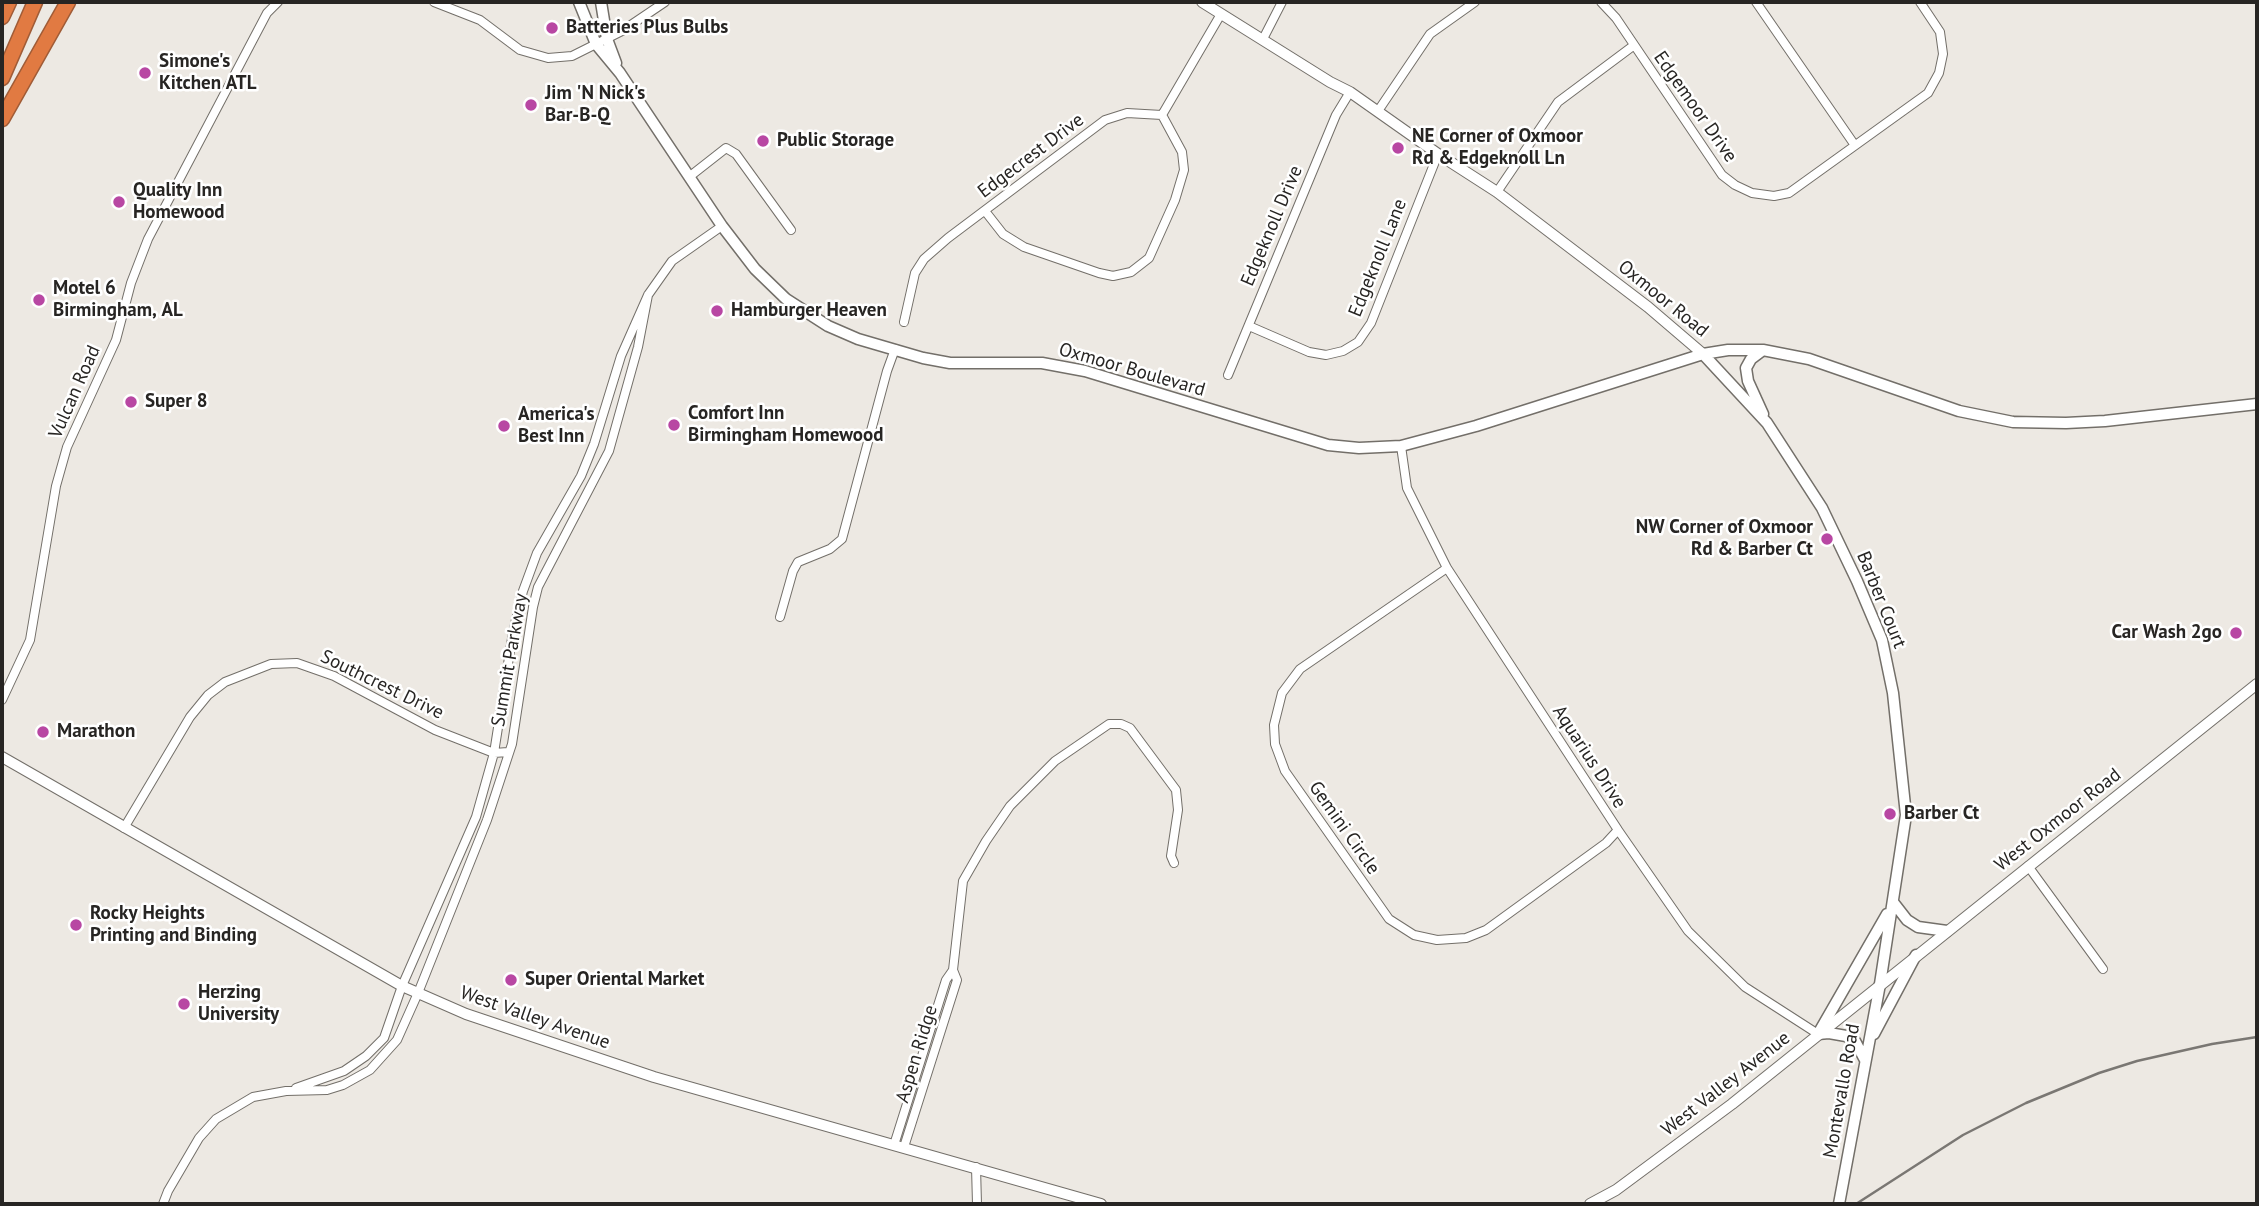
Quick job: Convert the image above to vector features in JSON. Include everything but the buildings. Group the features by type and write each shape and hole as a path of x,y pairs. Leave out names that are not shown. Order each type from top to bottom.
{"highway":[{"path":"2,17 9,2"},
{"path":"2,78 35,2"},
{"path":"2,119 68,2"}],"main road":[{"name":"Oxmoor Boulevard","path":"579,2 620,73 722,226 755,269 786,299 828,326 858,339 950,363 1042,363 1084,371 1328,445 1359,449 1401,446 1476,426 1703,354"},
{"name":"Oxmoor Boulevard","path":"601,2 602,41"},
{"name":"Oxmoor Road","path":"1703,354 1763,349 1809,359 1959,411 2013,422 2066,424 2257,404"},
{"path":"1763,349 1751,359 1746,368 1748,381 1767,423"},
{"name":"Barber Court","path":"1703,354 1767,423 1822,508 1882,640 1894,693 1906,815 1880,984"},
{"path":"1818,1034 1878,933 1892,902 1917,927 1947,930"},
{"path":"1869,1043 1916,955"},
{"name":"Montevallo Road","path":"1840,1199 1880,984"},
{"path":"1818,1034 1837,1034 1855,1041 1866,1061"}],"street":[{"name":"Vulcan Road","path":"2,700 30,640 56,486 67,447 116,340 131,283 148,239 263,21 278,2"},
{"path":"434,2 472,16 513,46 548,58 572,56 640,20 665,2"},
{"name":"Oxmoor Road","path":"1202,2 1350,92 1497,192 1648,307 1703,354"},
{"path":"1263,38 1282,2"},
{"path":"1378,111 1430,34 1475,2"},
{"name":"Edgemoor Drive","path":"1601,2 1616,18 1722,175 1752,194 1774,196 1789,193 1928,93 1939,73 1943,54 1940,32 1920,2"},
{"path":"1756,2 1854,144"},
{"path":"985,211 1003,234 1024,247 1099,273 1113,276 1131,272 1149,258 1175,200 1184,170 1182,152 1161,115 1221,14"},
{"path":"1497,192 1558,102 1633,46"},
{"name":"Edgeknoll Drive","path":"1228,375 1336,115 1350,92"},
{"name":"Edgecrest Drive","path":"904,321 915,273 924,259 948,238 1105,120 1127,113 1161,115"},
{"path":"689,177 726,149 736,154 791,230"},
{"name":"Edgeknoll Lane","path":"1249,326 1309,352 1326,355 1343,351 1358,342 1371,323 1438,154"},
{"name":"Summit Parkway","path":"286,1091 344,1071 366,1056 384,1038 402,986 476,817 494,753 513,632 523,591 537,553 581,476 594,444 621,355 648,295 672,261 722,226"},
{"name":"Summit Parkway","path":"286,1091 327,1090 343,1085 370,1070 397,1040 487,820 512,744 538,587 609,451 638,347 648,295"},
{"path":"780,617 798,562 830,549 842,539 895,349"},
{"name":"Aquarius Drive","path":"1401,446 1407,488 1447,568 1688,932 1745,987 1818,1034"},
{"name":"Gemini Circle","path":"1447,568 1300,669 1282,693 1274,725 1275,744 1285,771 1390,919 1414,935 1437,940 1466,938 1486,930 1606,843 1618,830"},
{"name":"Southcrest Drive","path":"124,828 190,717 208,695 225,682 271,664 297,663 334,676 435,730 494,753"},
{"name":"West Oxmoor Road","path":"1880,984 2257,684"},
{"name":"Aspen Ridge","path":"899,1146 934,1053 957,980 953,970 963,881 1010,806 1055,761 1109,724 1121,724 1130,728 1176,790 1178,810 1171,856 1174,863"},
{"path":"494,753 508,752"},
{"name":"West Valley Avenue","path":"2,757 402,986 475,1017 654,1077 1101,1204"},
{"path":"2028,866 2103,970"},
{"name":"Aspen Ridge","path":"899,1146 924,1050 946,980 953,970"},
{"name":"West Valley Avenue","path":"1590,1204 1616,1190 1708,1121 1880,984"},
{"path":"940,999 950,1002"},
{"path":"924,1050 934,1053"},
{"path":"163,1204 199,1139 216,1119 253,1097 286,1091"},
{"path":"975,1167 977,1204"}],"railway":[{"path":"1856,1204 1963,1135 2026,1103 2099,1073 2137,1061 2257,1037"}],"place":[{"name":"Batteries Plus Bulbs","path":"552,28"},
{"name":"Simone's Kitchen ATL","path":"145,73"},
{"name":"Jim 'N Nick's Bar-B-Q","path":"531,105"},
{"name":"Public Storage","path":"763,141"},
{"name":"NE Corner of Oxmoor Rd & Edgeknoll Ln","path":"1398,148"},
{"name":"Quality Inn Homewood","path":"119,202"},
{"name":"Motel 6 Birmingham, AL","path":"39,300"},
{"name":"Hamburger Heaven","path":"717,311"},
{"name":"Super 8","path":"131,402"},
{"name":"Comfort Inn Birmingham Homewood","path":"674,425"},
{"name":"America's Best Inn","path":"504,426"},
{"name":"NW Corner of Oxmoor Rd & Barber Ct","path":"1827,539"},
{"name":"Car Wash 2go","path":"2236,633"},
{"name":"Marathon","path":"43,732"},
{"name":"Barber Ct","path":"1890,814"},
{"name":"Rocky Heights Printing and Binding","path":"76,925"},
{"name":"Super Oriental Market","path":"511,980"},
{"name":"Herzing University","path":"184,1004"}]}
